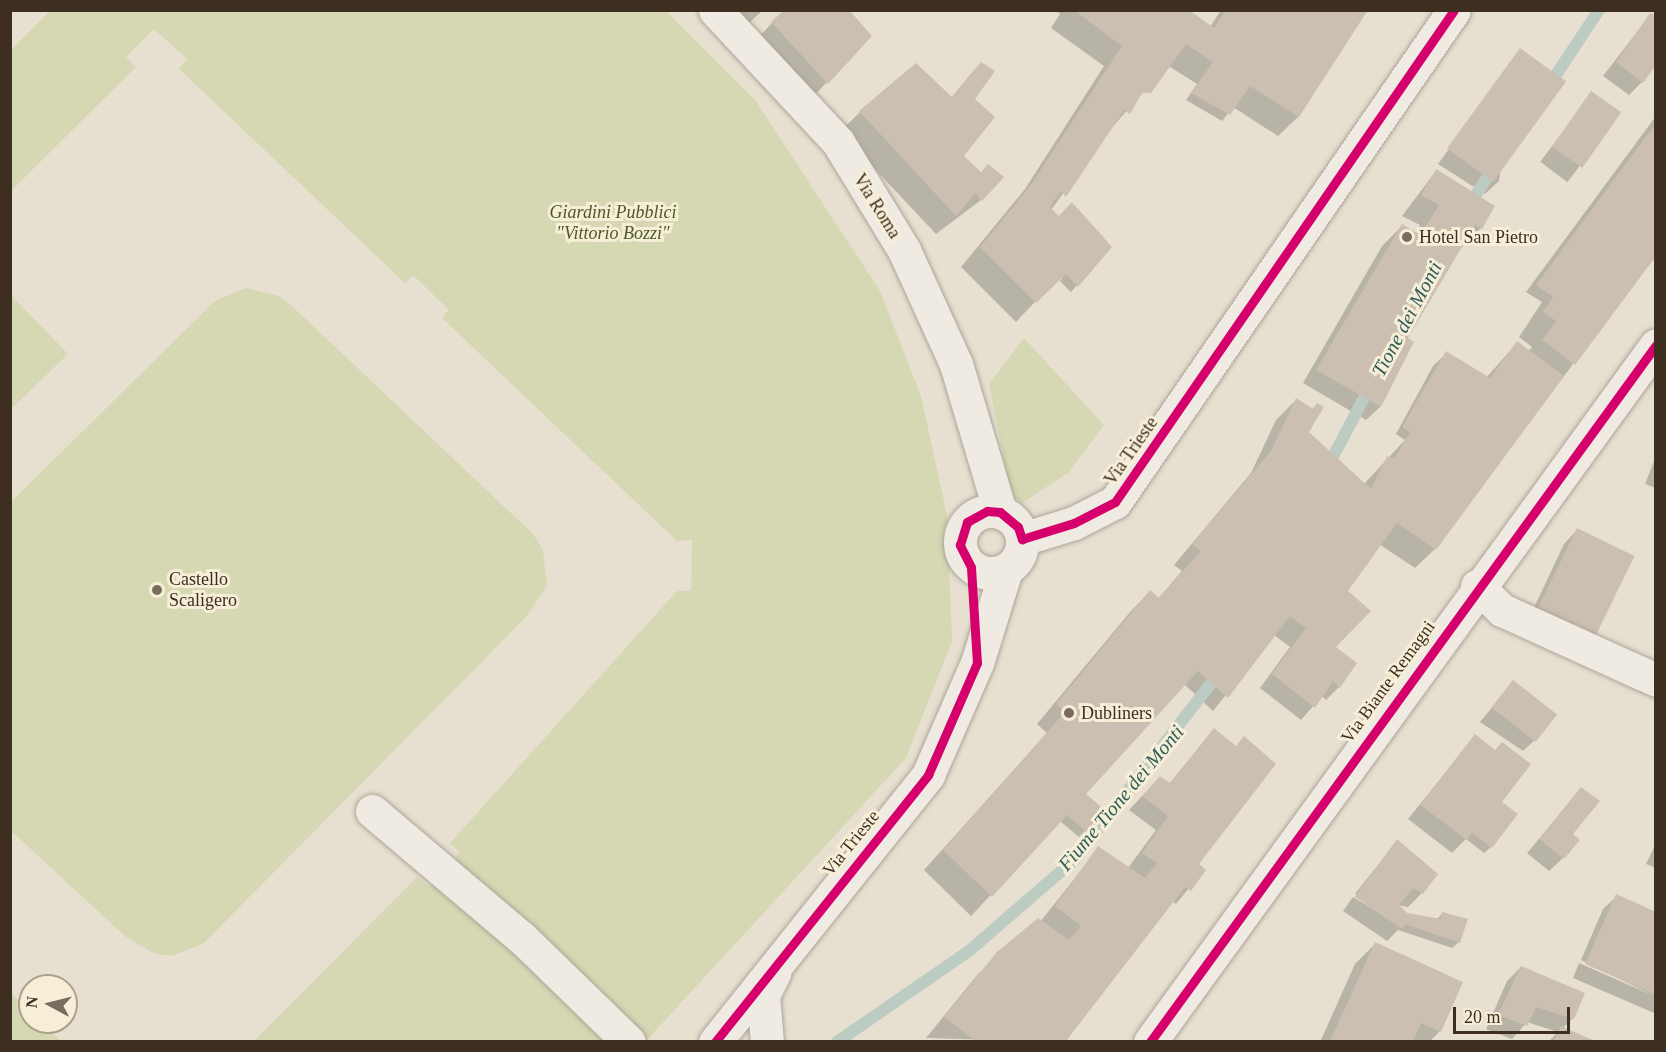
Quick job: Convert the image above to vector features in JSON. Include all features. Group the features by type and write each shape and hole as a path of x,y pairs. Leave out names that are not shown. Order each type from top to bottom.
{"street":[{"name":"Via Roma","path":"715,10 838,142 904,250 956,364 975,441 1000,512"},
{"name":"Via Trieste","path":"715,1041 785,949 928,775 977,663 1006,570 1016,562 1022,539 1074,523 1115,502 1454,10"},
{"name":"Via Biante Remagni","path":"1150,1041 1477,586 1656,345"},
{"name":"Via Roma","path":"967,522 975,441"},
{"path":"967,522 976,515 1000,512 1018,527 1022,539"},
{"name":"Via Trieste","path":"967,522 960,545 971,567 977,663"},
{"path":"971,567 989,573 1006,570"},
{"path":"1477,586 1502,610 1656,680"},
{"path":"372,811 522,938 629,1041"},
{"path":"767,1041 764,995 785,949"}],"green space":[{"name":"Giardini Pubblici \"Vittorio Bozzi\"","path":"50,11 666,11 755,100 880,291 921,396 947,515 952,641 906,758 646,1041 254,1041 417,877 429,887 460,852 450,843 677,591 691,591 692,540 677,541 442,318 449,310 413,275 405,283 179,69 187,59 154,29 126,57 136,67 11,191 11,50"},
{"path":"246,288 279,296 293,307 533,534 543,550 547,586 527,616 204,943 172,956 155,954 126,937 11,831 11,502 215,301"},
{"path":"11,295 68,354 11,409"},
{"path":"1024,338 1104,425 1068,473 1022,503 1011,495 989,384"},
{"path":"11,993 18,1000 18,1034 54,1034 61,1041 11,1041"}],"building":[{"path":"784,10 849,10 872,36 828,84 771,22"},
{"path":"1074,10 1189,10 1214,28 1226,10 1368,10 1299,117 1250,86 1230,115 1191,93 1213,62 1186,44 1151,93 1142,93 1130,114 1124,110 1066,197 1061,191 1050,207 1059,216 1072,202 1112,247 1078,287 1066,274 1036,303 980,247 1030,186 1122,46"},
{"path":"1650,13 1656,16 1656,65 1643,83 1616,62"},
{"path":"1520,48 1566,82 1493,182 1447,148"},
{"path":"981,62 995,71 975,99 995,117 964,156 981,172 988,164 1004,177 982,201 975,193 956,216 859,111 916,63 952,97"},
{"path":"1591,91 1621,112 1582,168 1552,147"},
{"path":"1656,123 1656,256 1575,365 1542,340 1556,321 1543,312 1553,297 1536,285"},
{"path":"1436,169 1495,206 1482,229 1475,225 1408,338 1414,342 1381,407 1316,370 1402,224 1420,235 1439,205 1421,195"},
{"path":"1517,341 1564,376 1436,550 1397,523 1348,591 1371,611 1336,647 1357,663 1340,688 1333,681 1315,708 1272,674 1306,628 1290,616 1228,698 1198,671 1086,794 1105,810 1086,832 1067,815 992,897 943,850 1065,712 1056,704 1150,590 1159,598 1201,551 1192,544 1271,451 1296,398 1313,409 1317,403 1324,407 1309,432 1371,489 1387,456 1394,459 1410,432 1402,427 1446,351 1490,378"},
{"path":"1577,528 1635,556 1590,648 1532,620"},
{"path":"1513,680 1557,714 1536,742 1491,708"},
{"path":"1214,728 1236,746 1244,736 1276,764 1199,864 1206,870 1191,891 1185,887 1066,1041 976,1041 944,1017 997,952 1038,918 1069,940 1081,926 1055,906 1098,846 1145,878 1157,863 1142,853 1168,816 1142,796 1160,776 1170,783"},
{"path":"1475,734 1495,750 1502,742 1531,764 1502,802 1518,814 1492,848 1472,833 1467,840 1420,805"},
{"path":"1581,787 1600,801 1573,834 1580,840 1564,859 1539,839"},
{"path":"1397,839 1438,874 1423,894 1413,888 1399,905 1407,913 1441,919 1442,912 1468,919 1460,943 1405,924 1402,929 1355,897"},
{"path":"1616,894 1656,912 1656,995 1585,964"},
{"path":"1375,942 1463,982 1441,1032 1421,1023 1413,1041 1330,1041"},
{"path":"1521,966 1585,993 1574,1019 1536,1007 1527,1026 1498,1015"},
{"path":"1561,1026 1595,1041 1554,1041"}],"waterway":[{"name":"Tione dei Monti","path":"1548,87 1599,10"},
{"name":"Tione dei Monti","path":"1468,207 1498,161"},
{"name":"Tione dei Monti","path":"1327,468 1371,385"},
{"name":"Fiume Tione dei Monti","path":"837,1042 969,951 1074,860 1220,672"}],"cycle path":[{"path":"715,1042 928,775 977,663 971,567 960,545 967,522 987,511 1000,512 1018,527 1022,539 1074,523 1115,502 1454,10"},
{"path":"1150,1042 1656,345"}],"place":[{"name":"Hotel San Pietro","path":"1407,237"},
{"name":"Castello Scaligero","path":"157,590"},
{"name":"Dubliners","path":"1069,713"}]}
